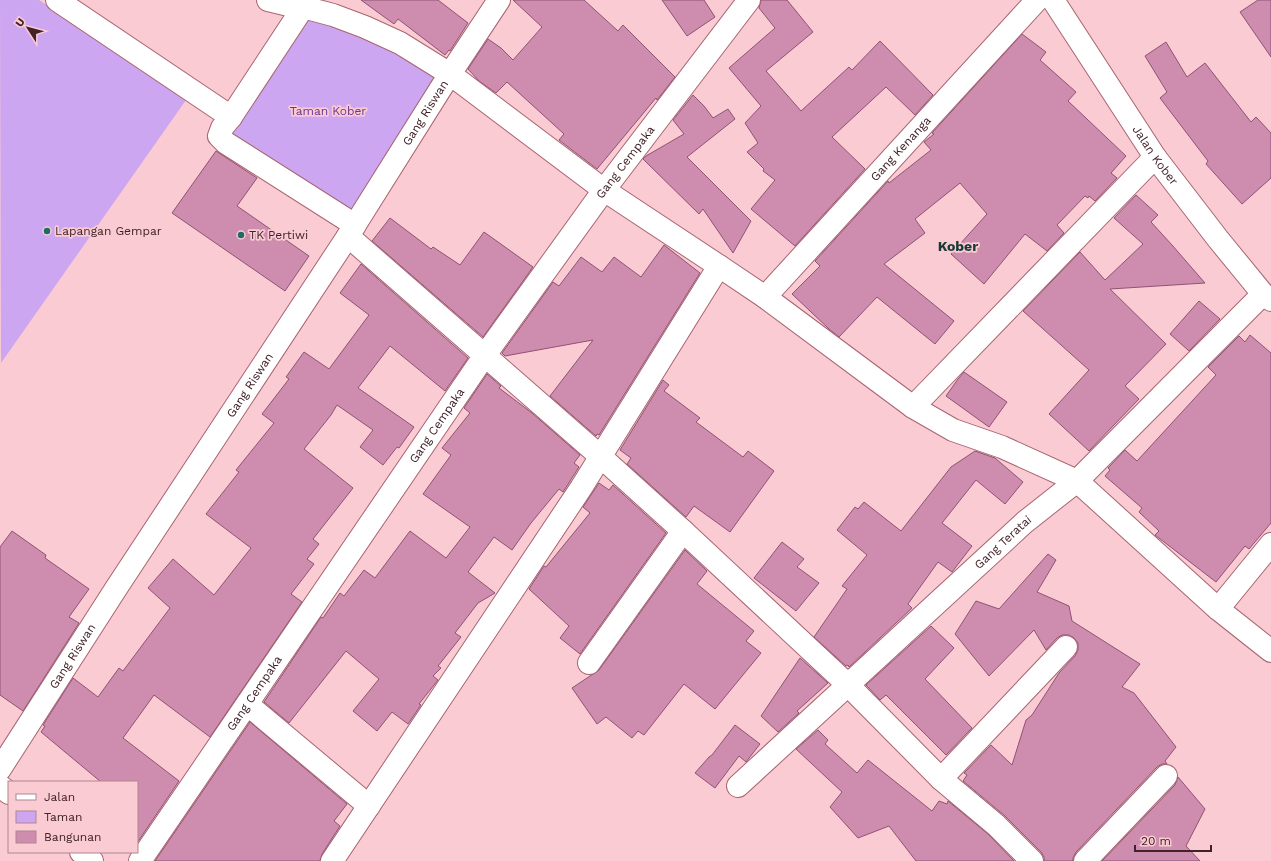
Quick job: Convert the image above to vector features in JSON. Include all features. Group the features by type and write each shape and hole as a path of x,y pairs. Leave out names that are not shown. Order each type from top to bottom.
{"street":[{"path":"57,0 231,117"},
{"path":"268,0 293,6 306,4 365,27 400,43 450,74 604,190 765,297 913,407 953,430 1002,447 1077,481 1218,609 1271,651"},
{"name":"Gang Riswan","path":"2,762 351,230 499,0"},
{"name":"Gang Cempaka","path":"140,861 484,355 604,190 749,0"},
{"name":"Gang Kenanga","path":"765,297 1037,0"},
{"name":"Jalan Kober","path":"1054,0 1155,157 1218,239 1267,297"},
{"path":"306,4 231,117 222,128 219,136 226,143 351,230 484,355 683,531 847,684 941,779 996,825 1032,861"},
{"path":"913,407 1155,157"},
{"path":"332,861 581,488 719,266"},
{"name":"Gang Teratai","path":"738,786 847,684 1025,522 1077,481 1267,297"},
{"path":"589,664 683,531"},
{"path":"1218,609 1271,544"},
{"path":"941,779 1066,647"},
{"path":"247,704 369,806"},
{"path":"1085,861 1166,776"},
{"path":"0,786 8,792"},
{"path":"82,853 92,861"}],"green space":[{"name":"Lapangan Gempar","path":"0,0 39,0 186,100 1,363"},
{"name":"Taman Kober","path":"303,7 446,80 346,219 226,143"}],"building":[{"path":"361,0 438,0 468,23 450,51 449,50 445,55 398,19 394,24"},
{"path":"513,0 584,0 618,31 623,25 675,77 597,169 559,140 564,134 507,82 496,93 479,81 468,69 488,39 501,48 513,60 542,27"},
{"path":"662,0 704,0 715,17 687,36"},
{"path":"761,0 787,0 813,32 766,71 801,111 849,67 852,70 880,41 933,95 915,115 886,87 832,137 865,169 795,246 751,209 775,180 763,171 764,169 747,152 758,143 745,123 761,106 729,68 775,28 759,8"},
{"path":"1258,0 1271,0 1271,57 1240,12"},
{"path":"1022,34 1046,52 1040,60 1076,92 1068,101 1126,156 1111,173 1117,178 1095,201 1089,196 1088,198 1085,196 1057,225 1064,233 1047,251 1025,234 984,284 951,254 987,214 960,183 915,219 925,233 884,264 954,321 935,344 877,297 839,337 792,294 820,266 815,261 888,181 889,183 931,150 924,142 934,134 932,133"},
{"path":"1166,42 1187,77 1205,63 1251,122 1256,117 1271,133 1271,178 1242,204 1206,164 1208,161 1160,98 1167,92 1145,56"},
{"path":"693,95 713,118 728,109 735,119 687,157 751,221 733,253 703,209 699,214 643,159 684,134 673,120"},
{"name":"TK Pertiwi","path":"216,151 257,178 237,206 309,256 285,291 172,213"},
{"path":"1136,195 1158,215 1151,222 1205,283 1110,289 1166,344 1125,386 1139,399 1089,451 1049,414 1089,370 1023,311 1080,252 1105,280 1143,244 1114,218"},
{"path":"390,218 431,249 433,247 460,265 484,232 533,267 483,337 372,241"},
{"path":"664,245 700,273 599,435 597,434 596,436 550,396 593,340 505,356 502,353 553,282 559,286 581,257 602,272 614,257 641,277"},
{"path":"361,264 468,358 445,391 390,346 358,388 414,427 399,448 397,447 383,465 360,447 373,430 337,405 331,415 304,449 353,488 313,539 319,544 307,559 314,564 291,594 302,602 210,737 154,695 123,738 179,781 138,842 138,781 100,781 41,732 45,726 43,725 73,678 98,697 119,668 123,671 170,608 148,588 173,559 214,595 251,548 206,514 239,472 236,470 274,423 262,414 289,379 286,377 304,352 329,369 369,315 340,293"},
{"path":"1199,301 1220,319 1189,351 1170,334"},
{"path":"1250,335 1271,353 1271,523 1249,549 1245,546 1216,582 1155,535 1159,531 1139,512 1142,508 1105,476 1110,470 1108,468 1125,450 1137,461 1216,375 1208,367 1239,336 1245,342"},
{"path":"964,372 1007,402 989,427 946,396"},
{"path":"487,374 501,386 499,388 532,413 580,455 574,463 579,467 563,492 559,489 531,523 512,550 494,537 468,572 495,593 478,603 455,633 461,637 438,666 441,668 433,676 438,680 419,704 421,705 408,724 392,712 377,731 353,711 379,679 346,651 289,723 264,702 321,617 323,618 340,593 344,596 364,570 375,578 410,531 446,558 470,527 423,494 451,455 442,448 470,413 464,408"},
{"path":"663,380 669,385 664,391 700,418 696,422 743,457 748,451 774,471 730,532 694,506 686,517 627,464 631,458 620,450"},
{"path":"975,451 995,458 1023,482 1005,504 976,480 942,523 972,546 952,572 938,562 908,604 912,608 849,667 848,665 846,666 814,637 847,589 842,586 867,555 837,530 855,507 858,509 864,502 901,531 951,467"},
{"path":"599,483 609,490 613,485 666,533 580,654 560,638 569,626 529,589 544,566 546,567 590,513 583,507"},
{"path":"12,531 46,555 45,558 89,589 69,617 79,623 23,711 0,695 0,547"},
{"path":"782,542 804,559 797,567 819,583 796,611 754,578"},
{"path":"685,550 707,571 697,584 754,631 746,641 761,653 715,709 684,684 644,735 638,731 632,738 606,717 597,724 572,688 599,670"},
{"path":"1048,554 1056,560 1037,592 1069,606 1072,621 1140,664 1122,687 1134,693 1176,747 1165,761 1167,764 1162,764 1157,767 1076,852 1073,861 1044,861 1044,857 1041,852 1005,816 963,781 967,775 964,773 991,745 1012,765 1026,720 1032,715 1059,673 1075,656 1078,650 1078,643 1074,638 1069,635 1062,635 1057,638 1046,650 1034,630 989,676 955,634 976,601 999,609"},
{"path":"931,626 954,648 925,679 972,728 946,755 886,695 880,700 866,685"},
{"path":"800,658 828,683 797,711 799,713 778,732 761,716"},
{"path":"250,722 347,804 334,821 340,826 322,854 320,861 155,861"},
{"path":"735,725 760,744 746,762 739,756 715,788 695,773 712,755"},
{"path":"818,730 828,740 825,744 857,773 868,760 932,811 939,801 947,804 948,801 988,834 1014,861 916,861 889,826 858,838 830,807 842,792 796,749"},
{"path":"1178,777 1205,809 1186,846 1200,861 1102,861 1175,785"}],"place":[{"name":"Lapangan Gempar","path":"47,231"},
{"name":"TK Pertiwi","path":"241,235"}],"district":[{"name":"Kober","path":"958,246"}]}
